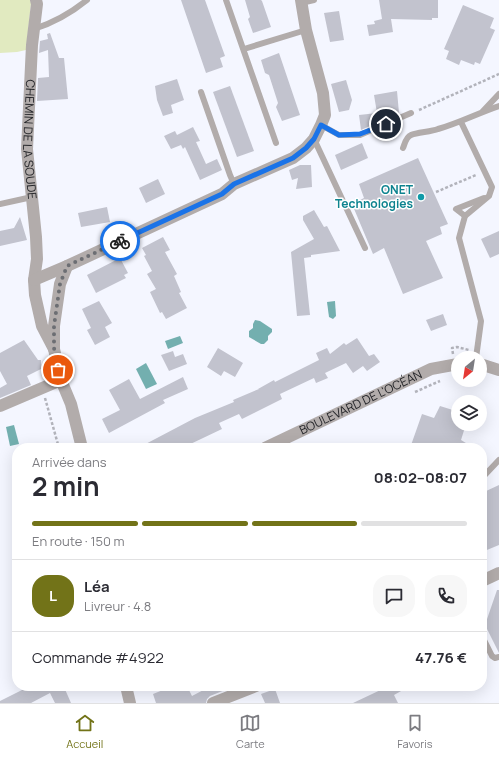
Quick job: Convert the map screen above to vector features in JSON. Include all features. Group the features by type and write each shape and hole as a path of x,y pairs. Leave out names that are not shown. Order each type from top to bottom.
{"street":[{"name":"CHEMIN DE LA SOUDE","path":"36,0 37,4 34,29 27,149 37,259 34,280 35,295 42,326 54,348"},
{"path":"34,280 222,194 234,184 293,158 306,148 314,139 324,115 322,93 306,30 301,1"},
{"path":"67,266 60,284 54,326 54,348 61,380 71,404 81,443"},
{"name":"BOULEVARD DE L'OCÉAN","path":"276,443 431,369 451,365"},
{"path":"487,366 499,370"},
{"path":"0,406 61,380"},
{"path":"487,579 499,573"},
{"path":"127,691 130,703"},
{"path":"213,703 243,691"}],"lane":[{"path":"34,29 70,13 87,0"},
{"path":"226,0 276,143"},
{"path":"301,1 314,0"},
{"path":"244,49 306,30"},
{"path":"201,92 234,184"},
{"path":"482,112 499,94"},
{"path":"404,148 406,140 411,135 430,132 461,122 499,106"},
{"path":"321,125 339,135 360,134 412,113"},
{"path":"461,122 492,187 489,196 465,216 459,238 481,320 477,351"},
{"path":"314,139 365,248"},
{"path":"465,216 456,209 489,196"},
{"path":"0,204 32,197"},
{"path":"487,473 499,460"},
{"path":"487,646 492,656 495,658 499,657"}],"path":[{"path":"412,113 499,74"},
{"path":"436,192 484,172"},
{"path":"43,394 50,412 58,443"}],"shaded area":[{"path":"0,0 30,0 31,3 26,50 0,53"},
{"path":"335,301 336,316 333,319 329,317 327,302"},
{"path":"255,320 260,321 272,329 272,332 268,336 268,340 264,344 261,344 249,337 249,331 253,328"},
{"path":"180,336 183,343 168,349 165,341"},
{"path":"146,363 157,384 146,389 136,369"},
{"path":"14,425 19,443 12,443 12,446 10,446 6,427"}],"building":[{"path":"181,0 205,0 225,56 220,58 223,67 206,73"},
{"path":"245,0 262,1 271,27 253,33 248,19 250,17"},
{"path":"379,0 438,0 438,18 432,18 432,20 391,19 393,32 369,36 367,25 375,24 374,21 382,19"},
{"path":"463,5 494,18 490,28 495,30 480,64 475,62 474,65 461,60 459,65 446,59 449,51 444,49"},
{"path":"339,11 344,40 330,42 324,13"},
{"path":"50,33 59,58 64,58 68,99 37,101 38,78 49,77 48,50 39,53 40,41 48,39 47,34"},
{"path":"279,53 300,115 282,121 276,107 278,103 269,75 265,73 261,60"},
{"path":"177,79 184,100 171,105 173,113 163,116 157,100 155,86"},
{"path":"346,80 352,100 349,110 339,112 331,84"},
{"path":"230,86 254,151 237,157 213,92"},
{"path":"397,91 399,113 361,130 359,115 377,113 374,95"},
{"path":"193,127 200,141 196,142 206,164 217,159 222,170 200,180 185,147 183,149 181,145 171,149 164,136 175,131 177,135"},
{"path":"362,143 368,158 341,170 335,155"},
{"path":"418,158 448,224 440,227 442,234 426,241 443,278 403,294 384,248 373,254 352,204 364,198 359,184"},
{"path":"300,165 311,165 312,187 296,189 298,178 292,180 289,170"},
{"path":"158,179 165,194 146,203 139,188"},
{"path":"107,207 110,222 81,227 78,213"},
{"path":"314,210 324,227 327,226 340,251 311,255 311,257 304,258 310,315 297,316 291,252 314,239 303,220 303,216"},
{"path":"20,217 27,240 0,246 0,231 14,228"},
{"path":"499,231 499,254 490,258 481,239"},
{"path":"163,237 170,250 165,252 177,274 174,276 181,292 179,293 187,308 166,319 162,312 160,313 150,292 156,289 147,274 152,271 144,256 146,255 142,248"},
{"path":"120,258 128,273 124,275 126,278 96,293 87,275"},
{"path":"99,301 112,323 105,327 110,337 95,345 87,330 91,328 82,309"},
{"path":"443,314 447,325 431,331 426,320"},
{"path":"357,338 369,356 374,354 380,362 367,371 363,366 353,373 346,363 325,373 328,378 316,383 314,378 280,394 282,399 242,419 239,414 219,423 222,429 193,443 148,443 195,418 234,402 233,400 259,389 274,380 275,382 319,360 316,353 327,348 330,354 344,343 346,345"},
{"path":"24,340 38,360 41,360 41,369 27,376 31,385 0,398 0,388 7,384 0,371 0,353"},
{"path":"218,348 243,363 235,377 224,371 221,376 207,367"},
{"path":"173,351 175,357 183,354 187,364 169,371 161,355"},
{"path":"183,377 188,389 163,400 165,403 109,433 102,419 120,410 109,390 129,379 140,399"},
{"path":"440,406 451,409 451,431 464,431 461,440 466,443 412,443 422,414 434,418"},
{"path":"499,485 499,545 487,550 487,491"},
{"path":"497,590 499,590 499,653 487,629 487,619"},
{"path":"20,691 66,691 71,703 55,703 50,693 31,703 0,703 0,701"},
{"path":"160,691 190,691 192,696 202,691 222,691 210,696 206,703 156,703 153,694"},
{"path":"269,691 276,691 280,703 265,703 261,694"},
{"path":"378,691 401,691 394,695 398,703 353,703"}],"way so far":[{"path":"58,370 54,348 54,326 60,284 67,266 120,241"}],"place":[{"name":"ONET Technologies","path":"421,197"}],"route":[{"path":"120,241 222,194 234,184 293,158 306,148 314,139 321,125 339,135 360,134 386,124"}]}
